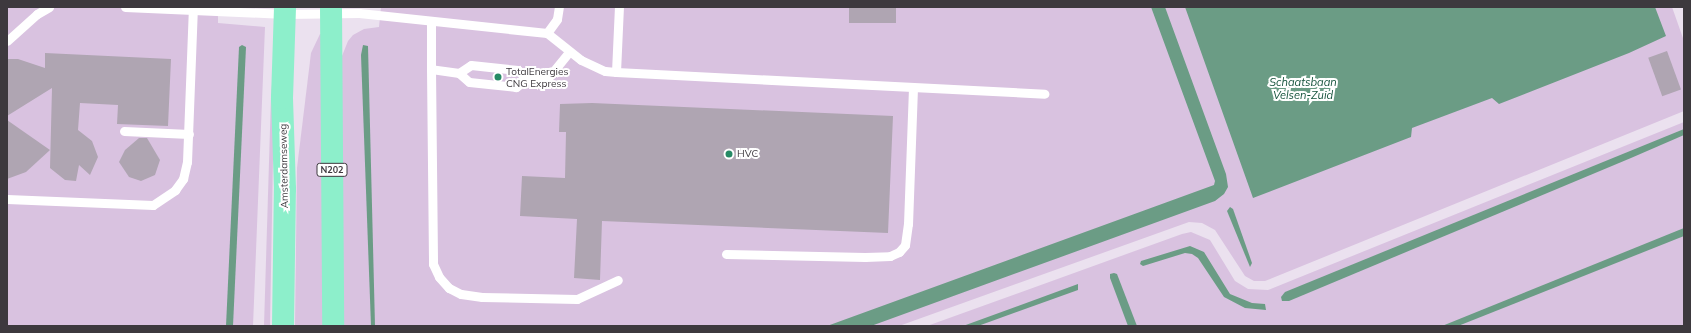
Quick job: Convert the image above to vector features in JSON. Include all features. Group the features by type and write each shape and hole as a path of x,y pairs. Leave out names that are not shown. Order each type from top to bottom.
{"main road":[{"name":"N202","path":"331,10 333,326"},
{"name":"Amsterdamseweg","path":"283,326 285,189 282,98 285,11"}],"lane":[{"path":"7,41 37,14 49,7"},
{"path":"125,7 285,11 331,10 547,32 569,52 592,66 616,72 1044,94"},
{"path":"547,32 557,19 559,7"},
{"path":"616,72 619,7"},
{"path":"7,199 153,204 175,190 183,179 188,162 193,8"},
{"path":"431,21 432,257 439,277 455,291 468,296 567,301 585,296 618,280"},
{"path":"431,69 459,73 469,82 516,87 526,80 539,81 548,78 569,52"},
{"path":"459,73 471,65 518,70 526,80"},
{"path":"726,254 865,258 890,256 899,252 905,245 908,224 913,88"},
{"path":"124,131 188,134"}],"shaded area":[{"path":"7,7 218,7 218,23 265,27 253,326 7,326"},
{"path":"381,7 1672,7 1684,41 1684,111 1265,281 1254,281 1245,276 1215,230 1202,223 1189,222 899,326 341,326 340,61 348,41 353,35 364,29 379,27"},
{"path":"320,34 322,34 327,326 295,326 297,168 311,53"},
{"path":"275,49 270,326 264,326 271,97"},
{"path":"1684,122 1684,326 927,326 1191,232 1210,240 1235,281 1248,289 1268,290"}],"water":[{"path":"1151,7 1165,7 1226,174 1228,187 1224,194 1215,201 871,326 827,326 1214,185 1215,181"},
{"name":"Schaatsbaan Velsen-Zuid","path":"1185,7 1655,7 1666,36 1629,53 1499,104 1492,98 1412,128 1411,137 1253,198"},
{"path":"242,45 246,47 233,326 226,326 239,47"},
{"path":"363,45 368,46 375,326 371,326 361,55"},
{"path":"1684,129 1684,135 1631,158 1289,301 1282,301 1281,297 1285,292"},
{"path":"1230,207 1233,209 1252,263 1250,267 1227,211"},
{"path":"1684,228 1684,236 1458,326 1442,326"},
{"path":"1190,246 1204,252 1230,294 1252,303 1265,304 1266,310 1245,308 1224,297 1198,258 1192,254 1185,253 1143,266 1140,264 1141,261"},
{"path":"1110,274 1117,274 1137,326 1128,326 1110,278"},
{"path":"1078,284 1078,290 978,326 963,326"}],"building":[{"path":"849,7 896,7 896,23 849,23"},
{"path":"1667,51 1681,90 1662,96 1648,58"},
{"path":"45,53 171,59 168,126 117,124 118,105 80,103 78,130 92,141 98,157 90,175 79,165 76,181 65,180 50,168 52,88 7,116 7,59 18,59 45,68"},
{"name":"HVC","path":"592,103 893,116 888,233 602,221 600,280 574,278 577,219 520,216 522,176 565,178 566,132 559,132 560,104"},
{"path":"7,120 50,150 26,172 7,179"},
{"path":"139,138 147,138 160,160 155,175 141,181 129,177 119,162 125,150"}],"place":[{"name":"TotalEnergies CNG Express","path":"498,77"},
{"name":"HVC","path":"729,154"}]}
